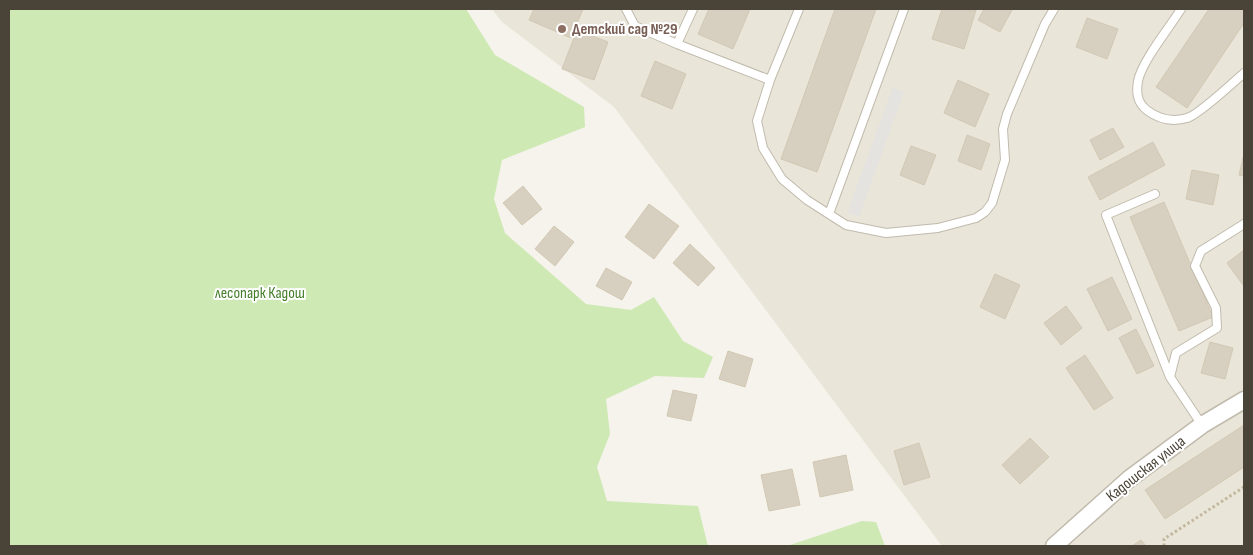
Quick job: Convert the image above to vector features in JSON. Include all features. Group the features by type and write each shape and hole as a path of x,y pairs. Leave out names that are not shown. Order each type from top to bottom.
{"street":[{"name":"Кадошская улица","path":"1054,546 1129,479 1202,425 1244,400"}],"lane":[{"path":"626,9 635,26 770,80"},
{"path":"677,44 693,9"},
{"path":"799,9 770,80 757,121 763,148 782,179 807,200 846,225 886,233 938,228 976,218 985,212 992,203 1005,160 1003,129 1007,114 1045,24 1054,9"},
{"path":"829,214 904,9"},
{"path":"1182,9 1138,79 1137,96 1140,106 1156,117 1173,120 1189,118 1244,73"},
{"path":"1155,194 1106,215 1170,377 1202,425"},
{"path":"1170,377 1176,353 1217,328 1216,308 1195,266 1201,250 1244,224"}],"path":[{"path":"1164,546 1164,539 1244,487"}],"shaded area":[{"path":"492,9 1244,9 1244,546 942,546 614,107 502,22"},
{"path":"893,87 904,92 859,217 847,213"}],"green space":[{"name":"лесопарк Кадош","path":"9,9 466,9 495,55 584,107 585,127 502,160 494,199 505,233 586,304 631,310 654,297 683,341 713,357 704,378 655,376 606,399 610,434 597,467 607,501 698,506 708,546 9,546"},
{"path":"862,521 876,522 885,546 787,546"}],"building":[{"name":"Детский сад №29","path":"534,9 583,9 571,38 529,20"},
{"path":"709,9 750,9 733,49 698,34"},
{"path":"835,9 876,9 817,172 781,159"},
{"path":"942,9 976,10 964,49 932,39"},
{"path":"984,9 1012,10 1000,32 978,20"},
{"path":"1209,9 1244,9 1244,23 1187,108 1156,87"},
{"path":"1087,18 1118,29 1107,59 1076,47"},
{"path":"577,30 608,42 594,80 562,69"},
{"path":"655,61 686,74 672,109 641,96"},
{"path":"958,80 989,94 975,127 944,113"},
{"path":"1113,128 1124,147 1100,160 1090,140"},
{"path":"967,135 990,144 981,170 958,161"},
{"path":"1153,142 1165,165 1100,200 1088,177"},
{"path":"911,146 936,155 924,185 900,175"},
{"path":"1244,154 1244,176 1239,175"},
{"path":"1192,170 1219,175 1213,205 1186,199"},
{"path":"523,186 542,209 522,225 503,203"},
{"path":"1164,202 1213,317 1179,331 1130,217"},
{"path":"649,204 679,226 654,259 625,237"},
{"path":"554,226 574,242 555,266 535,249"},
{"path":"690,244 715,268 698,286 673,263"},
{"path":"1244,250 1244,284 1243,285 1227,263"},
{"path":"606,268 632,282 622,300 596,286"},
{"path":"995,274 1020,285 1005,319 980,307"},
{"path":"1112,277 1132,319 1108,331 1087,289"},
{"path":"1066,306 1082,328 1061,345 1044,323"},
{"path":"1136,329 1154,366 1137,374 1119,338"},
{"path":"1210,342 1233,348 1225,379 1201,373"},
{"path":"728,351 753,359 745,387 719,379"},
{"path":"1085,355 1113,398 1094,410 1066,368"},
{"path":"673,390 697,395 691,421 667,416"},
{"path":"1244,425 1244,467 1165,519 1145,490"},
{"path":"1030,438 1049,457 1020,484 1002,465"},
{"path":"919,443 930,477 904,485 894,451"},
{"path":"846,455 853,490 820,497 813,462"},
{"path":"792,469 800,505 769,511 761,475"},
{"path":"1141,540 1146,546 1132,546"}],"place":[{"name":"Детский сад №29","path":"562,29"}]}
